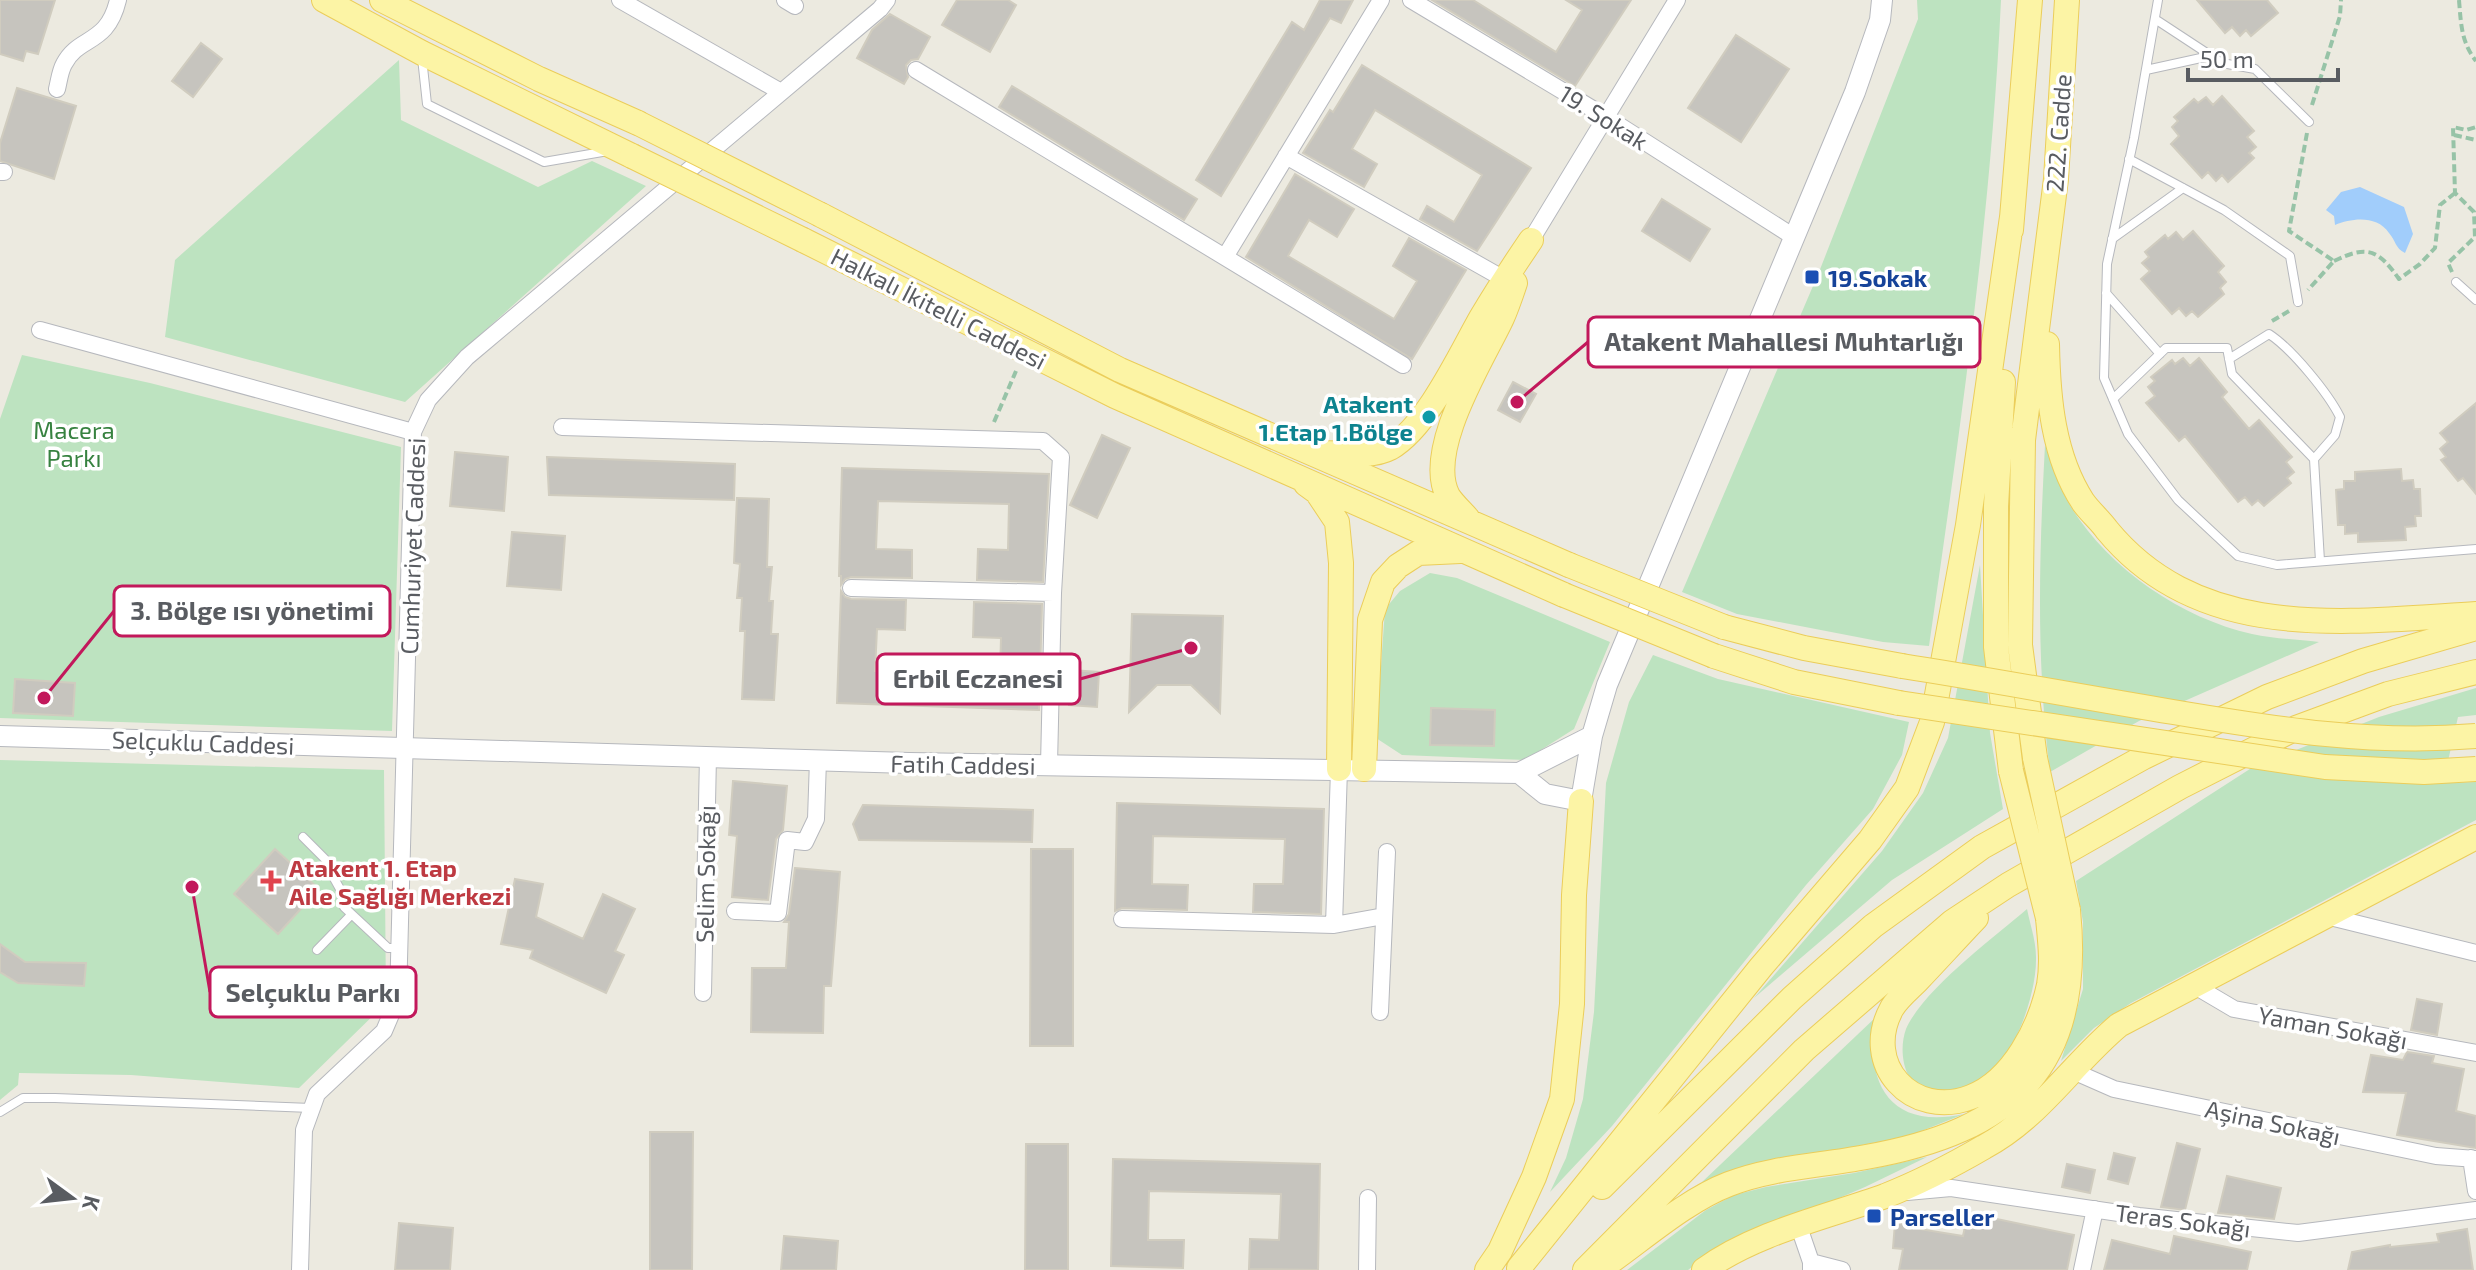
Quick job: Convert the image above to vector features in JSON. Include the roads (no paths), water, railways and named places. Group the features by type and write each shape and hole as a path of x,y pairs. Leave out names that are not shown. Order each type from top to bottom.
{"main road":[{"name":"Halkalı İkitelli Caddesi","path":"324,0 422,53 1115,396 1564,595 1714,656 1794,682 1899,703 2325,767 2424,772 2476,769"},
{"name":"Halkalı İkitelli Caddesi","path":"382,0 539,79 638,123 1120,370 1473,525 1724,627 1804,648 2208,718 2334,736 2402,740 2476,736"},
{"name":"222. Cadde","path":"2012,217 2030,0"},
{"name":"222. Cadde","path":"2046,266 2056,179 2067,0"},
{"path":"1598,1270 1709,1193 1730,1183 1802,1166 1919,1147 1974,1126 2010,1102 2048,1057 2070,986 2072,946 2058,914 2011,771 1996,647 1996,506 2012,217"},
{"path":"1518,1269 1761,967 1870,840 1907,788 1932,722 1938,692 1968,525 2012,217"},
{"path":"1306,452 1361,454 1387,449 1412,432 1460,358 1504,279 1531,240"},
{"path":"1473,525 1447,495 1442,466 1462,395 1503,316 1531,240"},
{"path":"2046,266 2048,375 2059,452 2084,502 2122,548 2150,573 2184,593 2232,611 2277,617 2371,621 2476,614"},
{"path":"2008,885 1893,1007 1883,1033 1883,1053 1890,1076 1903,1089 1923,1100 1944,1102 1971,1097 1995,1083 2021,1054 2038,1019 2049,984 2051,948 2058,914 2020,645 2023,440 2046,266"},
{"path":"1294,475 1317,492 1337,522 1341,563 1339,769"},
{"path":"1364,769 1370,620 1383,582 1398,566 1418,553 1465,551"},
{"path":"1518,1269 1792,998 1873,926 1982,847 2144,757 2267,697 2363,661 2476,628"},
{"path":"1585,1270 1804,1050 1952,922 2008,885 2180,787 2296,728 2388,694 2476,672"},
{"path":"1487,1270 1500,1251 1534,1177 1562,1099 1572,1004 1574,895 1581,801"},
{"path":"1704,1270 1749,1244 1890,1194 1997,1139 2031,1116 2097,1043 2119,1025 2476,837"}],"street":[{"path":"57,89 62,66 69,55 103,31 118,0"},
{"path":"620,0 781,92"},
{"name":"Cumhuriyet Caddesi","path":"300,1270 304,1130 317,1094 384,1031 398,998 413,432 428,400 467,357 887,0"},
{"path":"1225,257 1381,0"},
{"name":"19. Sokak","path":"1411,0 1606,117 1794,237"},
{"path":"1531,240 1677,0"},
{"path":"1592,736 1519,773 1545,794 1581,801 1592,736 1607,685 1855,92 1880,20 1882,0"},
{"path":"916,70 1403,365"},
{"path":"1286,156 1504,279"},
{"path":"40,330 413,432"},
{"path":"562,427 1043,441 1061,457 1053,593 1049,765"},
{"path":"851,588 1053,593"},
{"name":"Selçuklu Caddesi","path":"0,736 406,748"},
{"name":"Fatih Caddesi","path":"406,748 818,760 1519,773"},
{"name":"Selim Sokağı","path":"703,993 708,756"},
{"path":"735,911 778,913 787,840 805,842 816,819 818,760"},
{"path":"1334,925 1339,769"},
{"path":"1380,1012 1387,852"},
{"path":"1122,919 1334,925 1384,916"},
{"path":"2326,916 2476,953"},
{"name":"Yaman Sokağı","path":"2195,986 2234,1009 2476,1053"},
{"name":"Aşina Sokağı","path":"2073,1071 2114,1089 2436,1156 2473,1159"},
{"path":"2473,1159 2476,1191"},
{"name":"Teras Sokağı","path":"1890,1194 1951,1188 2298,1233 2476,1210"},
{"path":"1367,1270 1368,1198"},
{"path":"2082,1270 2095,1209"},
{"path":"1799,1227 1811,1266 1842,1270"}],"lane":[{"path":"2158,0 2107,264 2104,378 2128,434 2178,500 2238,556 2277,565 2476,549"},
{"path":"2155,19 2222,63 2255,69 2309,122"},
{"path":"422,53 427,104 544,162 625,152"},
{"path":"2146,70 2210,56"},
{"path":"2129,159 2224,210 2290,256 2298,302"},
{"path":"2112,239 2183,188"},
{"path":"2456,282 2476,300"},
{"path":"2106,293 2160,354"},
{"path":"2229,359 2269,334 2283,343 2340,417 2340,426 2335,435 2314,459"},
{"path":"2113,399 2166,348 2227,348 2232,374 2314,459 2320,561"},
{"path":"303,837 329,863 344,907 388,948 400,948"},
{"path":"317,950 351,915"},
{"path":"0,1112 23,1098 312,1108"}],"water":[{"path":"2360,187 2404,207 2413,234 2405,253 2378,223 2356,220 2335,225 2334,216 2326,210 2341,192"}],"place":[{"name":"19.Sokak","path":"1812,277"},
{"name":"Atakent Mahallesi Muhtarlığı","path":"1517,402"},
{"name":"Atakent 1.Etap 1.Bölge","path":"1429,417"},
{"name":"Erbil Eczanesi","path":"1191,648"},
{"name":"3. Bölge ısı yönetimi","path":"44,698"},
{"name":"Atakent 1. Etap Aile Sağlığı Merkezi","path":"271,881"},
{"name":"Selçuklu Parkı","path":"192,887"},
{"name":"Parseller","path":"1874,1216"}],"park label":[{"name":"Macera Parkı","path":"74,443"}]}
